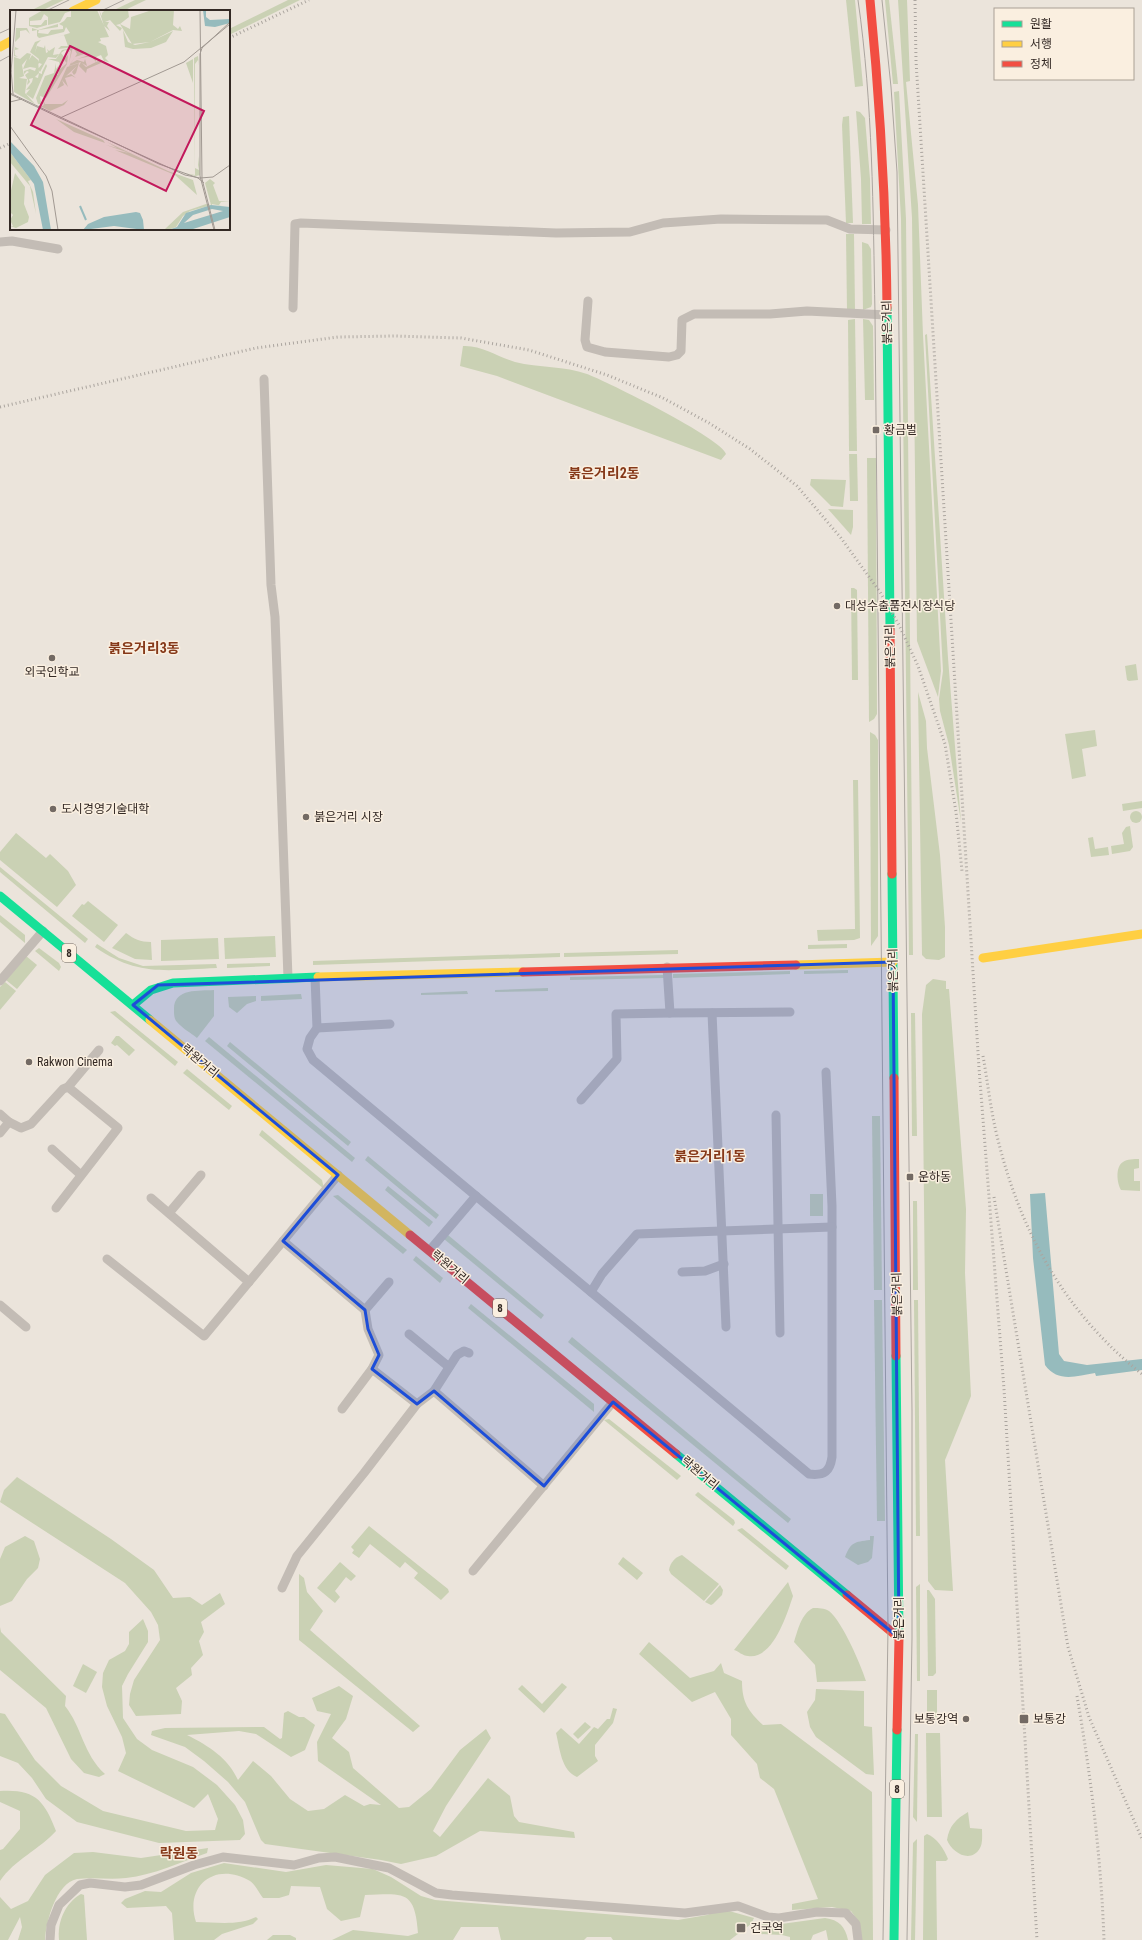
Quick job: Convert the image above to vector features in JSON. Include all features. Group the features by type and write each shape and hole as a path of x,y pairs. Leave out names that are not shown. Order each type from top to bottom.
{"main road":[{"path":"75,10 96,0"},
{"name":"붉은거리","path":"870,0 880,100 886,230 899,1638 894,1940"},
{"path":"0,46 10,41"},
{"name":"락원거리","path":"0,896 899,1638"},
{"path":"983,958 1142,934"},
{"path":"133,1005 158,985 315,977 893,962"}],"street":[{"path":"293,308 295,224 301,223 563,233 630,232 663,223 721,218 828,220 850,229 886,230"},
{"path":"0,242 12,241 58,249"},
{"path":"588,301 584,340 587,347 605,352 670,357 677,355 681,351 682,320 694,314 770,314 807,311 886,315"},
{"path":"264,379 271,585 275,617 288,978"},
{"path":"0,981 43,931"},
{"path":"667,967 670,1013"},
{"path":"315,977 317,1028 310,1038 307,1049 312,1060 809,1474 817,1475 825,1473 830,1467 832,1456 832,1227 826,1072"},
{"path":"581,1100 617,1059 616,1014 790,1012"},
{"path":"712,1013 726,1327"},
{"path":"317,1028 390,1024"},
{"path":"0,1114 9,1122 22,1128 31,1124 63,1090 68,1088 99,1050"},
{"path":"56,1208 118,1128 68,1088"},
{"path":"776,1115 780,1333"},
{"path":"0,1133 9,1122"},
{"path":"52,1149 81,1175"},
{"path":"169,1213 201,1174"},
{"path":"108,1259 204,1336 338,1175"},
{"path":"430,1250 476,1196"},
{"path":"151,1198 249,1282"},
{"path":"590,1292 602,1274 637,1234 832,1227"},
{"path":"283,1241 365,1310 368,1329 379,1355 372,1369 342,1409"},
{"path":"682,1272 704,1271 724,1264"},
{"path":"365,1310 389,1282"},
{"path":"0,1305 26,1327"},
{"path":"410,1334 449,1367"},
{"path":"282,1588 297,1556 417,1404 434,1391 457,1355 464,1351 469,1353"},
{"path":"372,1369 417,1404"},
{"path":"434,1391 544,1486"},
{"path":"474,1571 612,1402"},
{"path":"50,1940 51,1925 59,1905 80,1885 90,1883 125,1887 141,1886 194,1865 230,1857 294,1865 320,1858 335,1857 389,1868 436,1893 452,1895 685,1913 738,1906 768,1917 779,1918 817,1912 846,1913 856,1924 858,1940"}],"highlighted area":[{"path":"893,962 899,1638 613,1402 544,1486 434,1391 417,1404 372,1369 379,1355 368,1329 365,1310 283,1241 338,1175 133,1005 158,985"}],"green space":[{"path":"52,0 64,0 43,10 32,10"},
{"path":"135,0 146,0 125,10 114,10"},
{"path":"288,0 300,0 230,35 230,29"},
{"path":"846,0 855,0 863,86 855,87"},
{"path":"885,0 889,0 898,84 893,84"},
{"path":"898,0 907,0 910,81 906,82 918,205 923,335 941,671 938,697 917,641 912,218"},
{"path":"899,91 906,219 913,955 909,955 901,219 894,92"},
{"path":"856,111 860,112 865,118 870,179 871,224 862,224 861,179"},
{"path":"849,116 853,223 846,223 842,125 843,117"},
{"path":"846,234 854,234 855,310 847,310"},
{"path":"862,242 868,244 871,249 872,304 871,307 863,310"},
{"path":"855,319 857,451 849,451 848,320"},
{"path":"863,319 869,320 873,326 874,400 865,400"},
{"path":"927,334 948,658 961,822 949,745 940,711 939,699 943,671 925,335"},
{"path":"463,346 477,347 515,362 579,371 587,374 639,398 686,424 706,436 726,454 721,460 497,376 460,366"},
{"path":"849,454 857,454 858,501 850,501"},
{"path":"867,458 876,458 877,714 874,719 869,722"},
{"path":"811,479 846,480 843,507 831,506 810,485"},
{"path":"828,509 853,510 853,527 851,535"},
{"path":"851,588 857,590 858,680 852,680"},
{"path":"1136,664 1138,680 1129,681 1127,680 1125,666"},
{"path":"918,692 926,721 927,748 940,855 945,927 945,957 939,960 926,959 922,955"},
{"path":"1095,730 1097,746 1082,749 1086,776 1072,779 1065,734"},
{"path":"870,732 875,735 878,740 878,936 871,946"},
{"path":"853,780 858,780 860,938 854,940 818,941 817,930 855,929"},
{"path":"1142,801 1142,808 1123,811 1122,804"},
{"path":"1134,811 1138,811 1142,817 1138,823 1134,823 1130,819 1130,815"},
{"path":"1130,826 1133,847 1130,851 1112,854 1111,846 1124,844 1122,833 1126,827"},
{"path":"16,833 46,858 50,854 68,871 76,885 57,907 0,860 0,852"},
{"path":"1093,837 1095,849 1108,847 1109,855 1091,857 1088,838"},
{"path":"0,867 88,939 85,943 0,872"},
{"path":"88,901 118,925 104,942 72,916 82,904 84,905"},
{"path":"0,915 25,935 25,943 0,922"},
{"path":"126,933 137,940 151,942 152,960 135,959 112,948"},
{"path":"275,936 276,957 225,959 224,938"},
{"path":"218,938 219,959 161,961 161,940"},
{"path":"97,944 119,958 143,966 216,964 217,968 153,970 125,963 111,957 95,947"},
{"path":"847,944 847,948 808,949 808,945"},
{"path":"39,948 59,963 61,967 59,971 35,951"},
{"path":"678,950 678,954 564,957 564,953"},
{"path":"560,953 560,957 313,965 313,961"},
{"path":"26,956 37,965 17,989 6,980"},
{"path":"270,963 270,966 227,968 227,964"},
{"path":"848,970 848,973 804,974 804,971"},
{"path":"790,971 790,974 673,978 673,974"},
{"path":"664,975 664,978 570,980 570,977"},
{"path":"933,979 946,981 946,989 949,989 966,1209 965,1273 971,1396 945,1460 953,1591 935,1590 928,1581 922,1014 926,985"},
{"path":"5,982 16,991 0,1010 0,987"},
{"path":"548,988 548,991 495,992 495,990"},
{"path":"214,990 214,1016 197,1038 176,1021 174,1013 175,1003 182,994 188,992"},
{"path":"467,991 468,994 421,995 421,993"},
{"path":"301,994 302,999 261,1001 261,996"},
{"path":"256,996 256,1001 247,1004 237,1013 229,1007 228,997"},
{"path":"115,1011 178,1062 175,1066 110,1012"},
{"path":"911,1013 915,1013 917,1136 912,1136"},
{"path":"116,1036 119,1036 135,1050 129,1056 117,1045 115,1046 111,1043"},
{"path":"209,1037 355,1158 352,1162 205,1041"},
{"path":"230,1042 351,1142 348,1146 227,1046"},
{"path":"187,1069 232,1106 229,1110 183,1073"},
{"path":"872,1116 880,1116 882,1290 874,1290"},
{"path":"262,1130 322,1180 324,1189 259,1135"},
{"path":"368,1156 439,1215 436,1219 365,1160"},
{"path":"1139,1159 1139,1168 1134,1169 1134,1181 1140,1181 1140,1191 1121,1190 1118,1183 1118,1171 1120,1164 1126,1160"},
{"path":"388,1186 433,1222 429,1227 385,1190"},
{"path":"810,1194 823,1194 823,1216 810,1216"},
{"path":"338,1195 407,1250 403,1254 333,1196"},
{"path":"913,1201 917,1201 918,1290 913,1290"},
{"path":"448,1235 544,1315 541,1319 444,1239"},
{"path":"416,1256 443,1278 440,1283 413,1260"},
{"path":"874,1300 882,1300 885,1521 877,1521"},
{"path":"914,1300 918,1300 920,1536 916,1536"},
{"path":"471,1304 594,1404 594,1412 468,1308"},
{"path":"572,1337 791,1519 788,1523 568,1342"},
{"path":"609,1419 681,1476 677,1480 604,1420"},
{"path":"17,1477 111,1539 154,1570 173,1598 190,1597 202,1605 220,1593 225,1604 201,1622 204,1632 199,1641 203,1655 191,1668 192,1675 176,1688 182,1701 181,1714 136,1716 129,1705 130,1694 134,1680 160,1640 158,1625 151,1612 125,1583 0,1502 4,1490"},
{"path":"698,1492 734,1520 735,1523 733,1526 695,1495"},
{"path":"369,1526 448,1589 449,1592 441,1600 414,1578 418,1573 405,1562 400,1568 370,1544 359,1558 352,1553 354,1550 351,1547"},
{"path":"742,1528 789,1566 786,1570 737,1530"},
{"path":"25,1536 34,1541 40,1559 38,1568 27,1579 12,1601 0,1606 0,1559 5,1547"},
{"path":"870,1536 874,1536 872,1558 868,1562 858,1565 845,1557 851,1546 857,1542 870,1540"},
{"path":"682,1555 719,1584 704,1601 671,1574 669,1570 673,1561"},
{"path":"623,1557 643,1573 637,1580 618,1564"},
{"path":"340,1562 356,1576 351,1581 346,1577 335,1591 340,1597 335,1603 317,1588"},
{"path":"299,1574 304,1578 307,1592 323,1611 310,1630 420,1726 413,1732 299,1640"},
{"path":"788,1582 793,1596 783,1624 772,1644 765,1651 757,1655 746,1656 734,1650"},
{"path":"920,1584 920,1681 917,1681 916,1587"},
{"path":"720,1585 723,1590 722,1595 711,1605 705,1602"},
{"path":"927,1590 929,1590 935,1599 936,1673 933,1676 928,1676"},
{"path":"813,1608 825,1609 829,1611 840,1624 866,1681 817,1682 815,1665 794,1642 803,1618"},
{"path":"143,1619 148,1631 148,1642 122,1686 123,1718 137,1739 152,1750 193,1767 217,1785 235,1805 243,1820 245,1834 240,1840 159,1843 77,1822 46,1799 32,1778 18,1763 0,1756 0,1713 5,1714 35,1760 61,1786 103,1811 186,1831 215,1830 218,1819 208,1794 194,1808 118,1771 126,1753 122,1737 107,1706 102,1687 103,1673 109,1660 125,1651 129,1644 129,1632"},
{"path":"0,1627 1,1632 66,1696 65,1706 71,1714 92,1758 105,1774 99,1777 84,1773 71,1759 46,1708 0,1670"},
{"path":"649,1642 690,1678 714,1671 721,1663 724,1673 742,1681 743,1695 747,1706 753,1715 763,1725 781,1724 872,1792 873,1940 861,1940 858,1921 851,1911 832,1907 792,1910 792,1904 818,1899 774,1789 760,1778 757,1764 731,1735 731,1719 715,1692 692,1702 639,1654"},
{"path":"83,1664 97,1672 86,1693 73,1686"},
{"path":"562,1683 567,1687 544,1713 518,1689 522,1685 542,1704"},
{"path":"339,1686 353,1696 346,1719 332,1738 349,1752 353,1768 399,1808 409,1807 431,1789 460,1750 486,1729 491,1738 446,1806 433,1831 440,1837 488,1778 510,1796 514,1816 519,1822 574,1832 575,1838 480,1831 436,1856 401,1864 265,1844 261,1840 245,1802 228,1782 185,1747 151,1735 152,1731 165,1728 264,1727 280,1739 282,1738 284,1713 288,1711 299,1717 304,1717 315,1725 305,1750 291,1757 256,1734 239,1731 187,1735 217,1753 229,1765 238,1780 253,1761 271,1776 290,1799 308,1811 324,1809 345,1795 364,1806 370,1804 381,1805 318,1761 317,1742 331,1714 317,1711 312,1698"},
{"path":"816,1689 864,1691 864,1726 872,1727 874,1775 866,1774 816,1737 810,1727 807,1712 815,1700"},
{"path":"927,1690 937,1690 937,1719 927,1719"},
{"path":"613,1708 617,1709 613,1723 595,1745 595,1756 598,1761 577,1777 572,1774 564,1764 556,1733 561,1728 579,1744 594,1727 598,1729 607,1719 610,1719"},
{"path":"585,1722 591,1727 578,1739 573,1734"},
{"path":"926,1733 940,1733 942,1817 927,1817"},
{"path":"915,1734 918,1734 917,1822 913,1817"},
{"path":"0,1791 22,1792 37,1799 47,1811 56,1831 12,1867 0,1881 0,1850 3,1849 20,1829 20,1811 0,1802"},
{"path":"968,1812 970,1828 982,1829 982,1839 981,1846 976,1853 967,1856 962,1855 953,1849 947,1840 949,1831 954,1823"},
{"path":"927,1834 940,1844 948,1859 946,1861 936,1861 937,1940 923,1940 924,1836"},
{"path":"917,1839 915,1940 911,1940 913,1843"},
{"path":"208,1848 207,1853 147,1874 120,1879 77,1879 70,1882 63,1888 54,1904 47,1923 45,1940 18,1940 22,1927 20,1917 8,1940 0,1940 0,1897 11,1909 28,1901 45,1875 74,1853 93,1852 141,1858"},
{"path":"224,1863 286,1872 326,1865 373,1869 391,1877 421,1896 435,1900 678,1920 707,1915 722,1909 754,1918 751,1924 730,1940 613,1940 611,1937 587,1937 584,1940 501,1940 498,1927 461,1927 453,1940 332,1940 353,1930 408,1936 418,1933 414,1908 410,1901 405,1897 398,1895 365,1895 360,1917 341,1921 327,1909 320,1887 291,1886 289,1895 279,1898 263,1898 252,1882 237,1876 226,1874 215,1875 206,1880 199,1887 195,1897 193,1909 196,1922 234,1923 256,1917 258,1919 253,1924 222,1934 214,1940 174,1940 172,1913 166,1906 127,1908 121,1903 125,1899 145,1891 161,1892 191,1873"},
{"path":"81,1894 84,1895 87,1940 59,1940 59,1926 63,1914 71,1902"},
{"path":"825,1918 834,1920 841,1924 848,1940 828,1940 826,1930 813,1935 811,1940 790,1940 790,1937 782,1935 761,1934 762,1922 774,1925"},
{"path":"273,1935 290,1935 296,1938 296,1940 267,1940"}],"water":[{"path":"1045,1193 1059,1354 1064,1361 1087,1365 1142,1359 1142,1370 1096,1376 1095,1373 1068,1377 1050,1371 1045,1365 1033,1258 1030,1194"}],"tram line":[{"path":"48,10 69,0"},
{"path":"103,10 124,0"},
{"path":"858,0 867,78 873,196 875,314 888,1629 883,1940"},
{"path":"882,0 891,87 897,172 912,1411 912,1638 907,1940"},
{"path":"0,33 10,28"},
{"path":"0,61 10,56"}],"railway":[{"path":"230,38 309,0"},
{"path":"915,0 916,61 979,1068 1004,1389 1037,1940"},
{"path":"0,148 10,143"},
{"path":"0,407 256,348 338,337 394,336 461,338 529,350 607,375 663,398 709,423 750,449 797,486 841,538 880,592 899,625 918,666 945,744 956,812 962,871"},
{"path":"983,1056 991,1109 998,1140 1008,1174 1034,1239 1050,1269 1069,1298 1115,1351 1142,1374"},
{"path":"994,1197 1068,1647 1089,1717 1142,1839"},
{"path":"1077,1696 1095,1817 1103,1909 1104,1940"}],"traffic: fast":[{"path":"887,308 890,629"},
{"path":"892,874 894,1078"},
{"path":"0,896 150,1020"},
{"path":"133,1005 151,990 173,983 318,977"},
{"path":"896,1356 899,1638"},
{"path":"676,1454 847,1595"},
{"path":"894,1940 897,1730"}],"traffic: slow":[{"path":"75,10 96,0"},
{"path":"0,47 10,42"},
{"path":"983,958 1142,934"},
{"path":"796,965 893,962"},
{"path":"318,977 523,972"},
{"path":"150,1020 410,1235"}],"traffic: jam":[{"path":"870,0 882,154 887,308"},
{"path":"890,629 892,874"},
{"path":"523,972 796,965"},
{"path":"894,1078 896,1356"},
{"path":"410,1235 676,1454"},
{"path":"847,1595 899,1638"},
{"path":"897,1730 899,1638"}],"place":[{"name":"황금벌","path":"876,430"},
{"name":"대성수출품전시장식당","path":"837,606"},
{"name":"외국인학교","path":"52,658"},
{"name":"도시경영기술대학","path":"53,809"},
{"name":"붉은거리 시장","path":"306,817"},
{"name":"Rakwon Cinema","path":"29,1062"},
{"name":"운하동","path":"910,1177"},
{"name":"보통강역","path":"966,1719"},
{"name":"보통강","path":"1024,1719"},
{"name":"건국역","path":"741,1928"}],"district":[{"name":"붉은거리2동","path":"604,473"},
{"name":"붉은거리3동","path":"144,648"},
{"name":"붉은거리1동","path":"710,1156"},
{"name":"락원동","path":"179,1853"}]}
